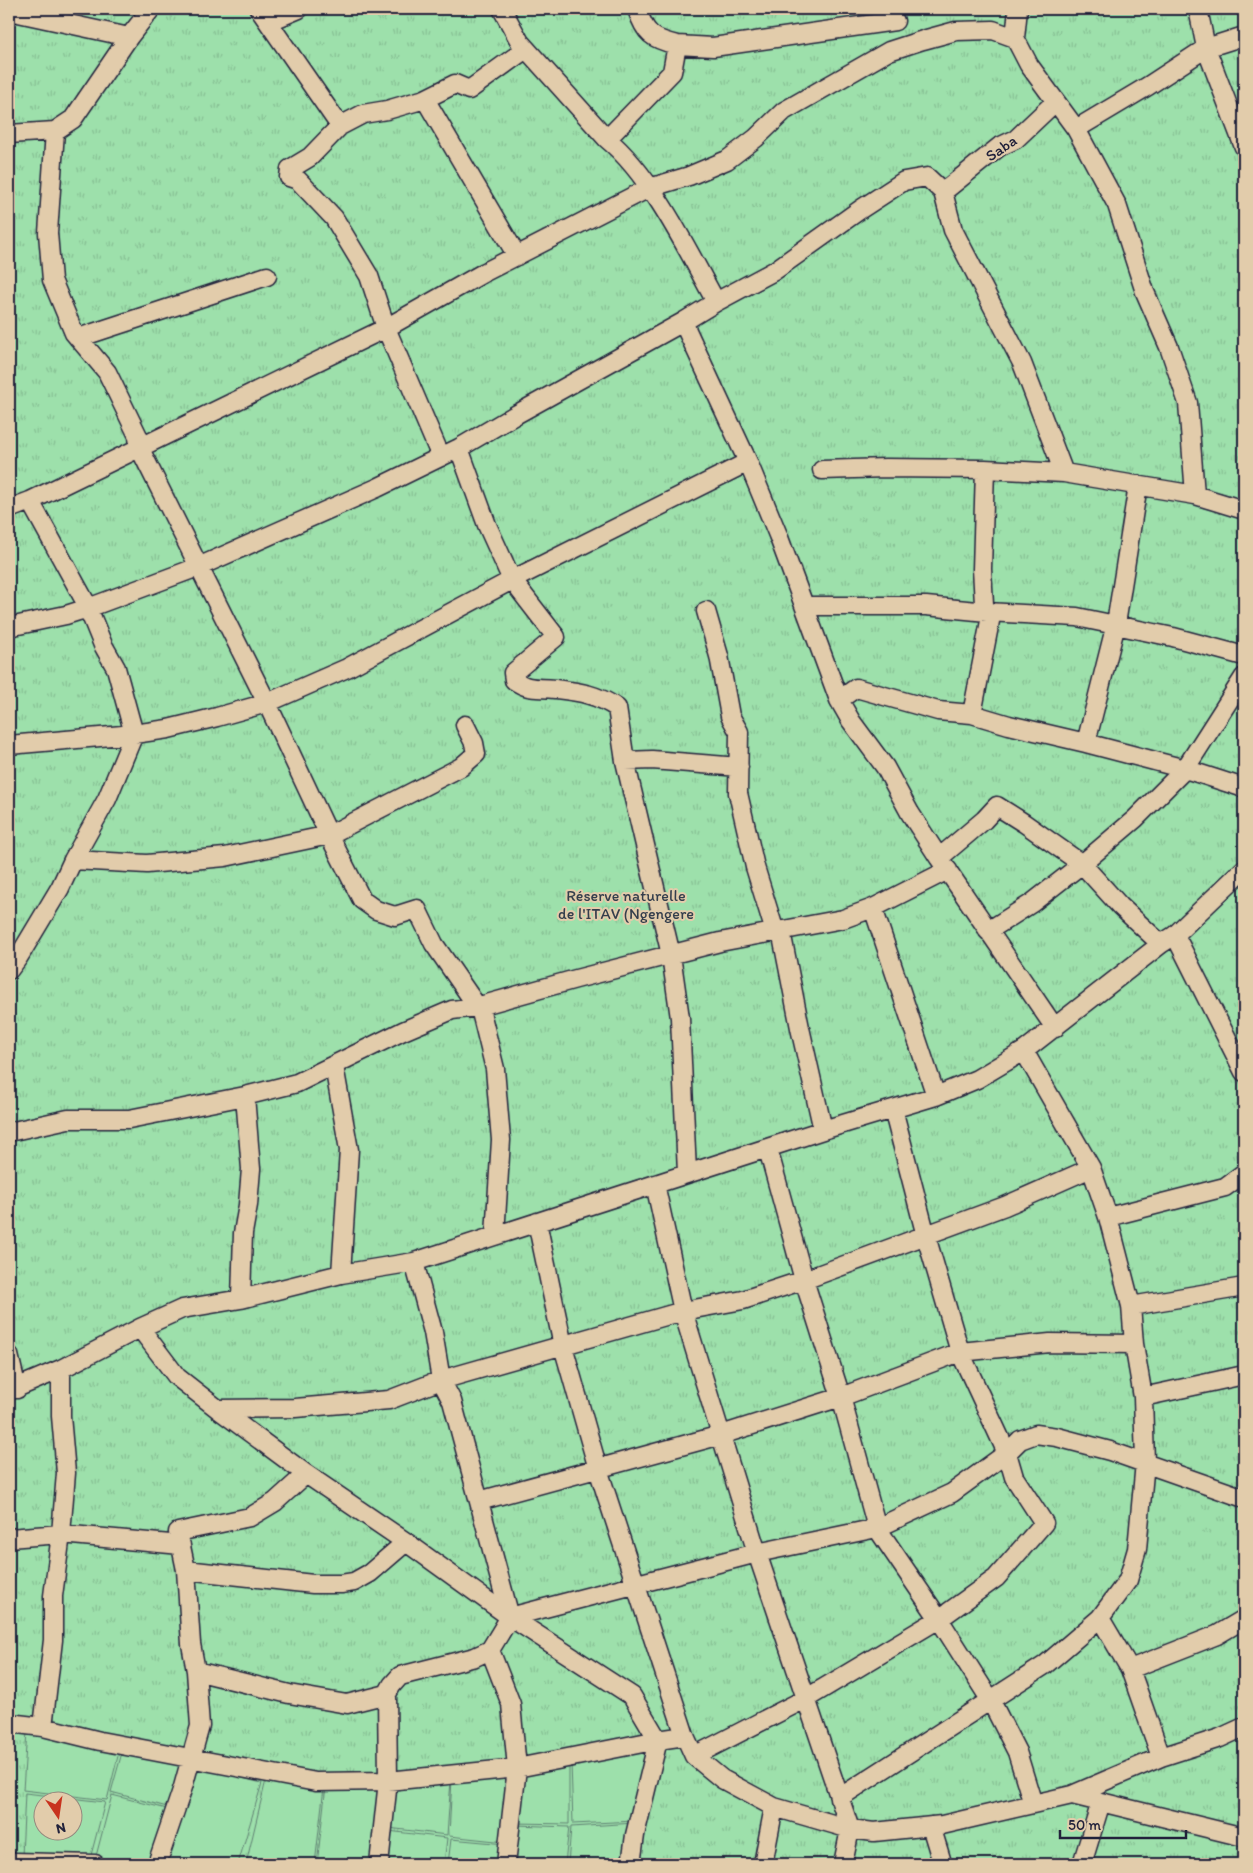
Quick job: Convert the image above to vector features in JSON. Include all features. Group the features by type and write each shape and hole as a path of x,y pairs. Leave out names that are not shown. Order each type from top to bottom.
{"street":[{"path":"9,134 55,131 73,119 129,37 151,9"},
{"path":"299,9 264,15 340,126"},
{"path":"502,9 520,42 607,138 621,150 649,188 682,240 716,302"},
{"path":"637,9 640,19 649,33 658,40 677,45 720,46 896,15 889,51"},
{"path":"1018,9 1015,38 1029,65 1076,128 1117,205 1146,292 1169,347 1188,403 1195,495"},
{"path":"1198,9 1206,48 1244,147"},
{"path":"9,11 129,37"},
{"path":"9,509 30,501 386,328 517,256 649,188 689,176 727,160 756,138 784,111 889,51 956,32 993,30 1015,38"},
{"path":"1076,128 1148,86 1206,48 1244,36"},
{"path":"607,138 672,72 677,45"},
{"path":"441,457 386,328 368,276 334,218 298,180 289,177 290,169 310,157 340,126 363,114 387,110 425,99 455,84 470,90 526,49"},
{"path":"425,99 517,256"},
{"name":"Saba","path":"943,192 999,147 1016,139 1055,102"},
{"path":"55,131 48,233 52,280 74,333 107,372 138,436 140,447 362,900 376,910 395,916 417,909 434,944 481,1012 495,1068 501,1140 495,1235"},
{"path":"9,627 88,608 198,567 377,488 441,457 774,271 860,209 904,181 927,177 943,192 953,230 1022,363 1064,473"},
{"path":"78,338 267,276"},
{"path":"683,322 748,462 778,534 839,700 851,721 885,767 910,813 943,864 1055,1028"},
{"path":"459,448 487,525 512,580 556,637 514,673 514,680 524,687 584,692 603,699 617,708 626,761 671,956 680,1018 687,1173"},
{"path":"9,745 134,734 217,717 267,703 347,668 512,580 748,462"},
{"path":"822,470 886,468 985,469 1064,473 1195,495 1244,510"},
{"path":"972,714 990,622 984,604 982,569 985,469"},
{"path":"1086,742 1116,624 1138,485"},
{"path":"9,970 60,888 107,798 134,734 116,668 103,645 88,608 30,501"},
{"path":"805,606 926,606 987,612 1076,617 1116,624 1244,656"},
{"path":"706,610 718,656 730,716 738,732 738,793 755,867 778,932 823,1130"},
{"path":"988,930 1032,903 1135,819 1185,769 1244,677"},
{"path":"839,700 856,688 938,711 972,714 1009,725 1086,742 1185,769 1244,788"},
{"path":"73,860 147,864 225,857 329,835 461,767 476,754 474,743 465,725"},
{"path":"626,761 652,760 739,767"},
{"path":"9,1132 68,1119 129,1119 245,1096 297,1083 403,1031 452,1010 476,1007 720,942 843,919 873,908 943,864 996,806 1082,864 1120,906 1168,939 1244,1072"},
{"path":"9,1355 13,1390 61,1369 140,1328 182,1309 241,1300 341,1274 414,1262 687,1173 936,1096 977,1079 1024,1051 1168,939 1244,869"},
{"path":"873,908 936,1096"},
{"path":"839,1798 1044,1665 1100,1618 1128,1580 1137,1549 1145,1462 1142,1397 1134,1344 1131,1306 1108,1216 1091,1168 1024,1051"},
{"path":"334,1066 349,1150 341,1274"},
{"path":"241,1300 242,1233 248,1205 251,1168 245,1096"},
{"path":"694,1756 807,1698 939,1619 996,1578 1044,1523 1014,1477 1007,1452 960,1352 926,1236 893,1109"},
{"path":"768,1149 804,1280 841,1397 878,1528 991,1701 1017,1752 1033,1804"},
{"path":"218,1409 286,1408 389,1400 441,1380 684,1311 743,1300 804,1280 1004,1206 1091,1168"},
{"path":"1108,1216 1225,1187 1244,1173"},
{"path":"655,1184 684,1311 721,1435 757,1552 850,1829 843,1864"},
{"path":"537,1222 563,1346 598,1469 634,1584 685,1736 694,1756 722,1780 774,1807 850,1829 874,1832 931,1826 1072,1794 1161,1757 1220,1738 1244,1727"},
{"path":"414,1262 433,1332 441,1380 452,1401 510,1616"},
{"path":"1131,1306 1244,1287"},
{"path":"140,1328 177,1377 218,1409 306,1474 510,1616 632,1696 658,1740 635,1834 631,1864"},
{"path":"480,1501 721,1435 841,1397 960,1352 1050,1343 1134,1344"},
{"path":"43,1727 53,1640 53,1596 66,1473 61,1416 61,1369"},
{"path":"1142,1397 1244,1375"},
{"path":"379,1864 388,1781 387,1694 392,1684 400,1676 475,1657 490,1650 510,1616 757,1552 878,1528 952,1493 1020,1440 1036,1434 1101,1448 1244,1498"},
{"path":"157,1864 200,1726 196,1671 191,1644 186,1570 178,1532 250,1517 275,1502 306,1474"},
{"path":"9,1538 61,1534 181,1545"},
{"path":"186,1570 313,1584 341,1584 354,1582 370,1573 406,1542"},
{"path":"1100,1618 1130,1669 1161,1757"},
{"path":"1130,1669 1217,1635 1244,1619"},
{"path":"490,1650 511,1704 517,1768 506,1864"},
{"path":"196,1671 289,1694 346,1704 387,1694"},
{"path":"9,1723 43,1727 100,1742 316,1782 388,1781 517,1768 685,1736"},
{"path":"1072,1794 1244,1837"},
{"path":"1082,1864 1101,1802"},
{"path":"763,1864 774,1807"},
{"path":"931,1826 941,1859 939,1864"},
{"path":"11,1864 15,1862 94,1864"}],"green space":[{"name":"Réserve naturelle de l'ITAV (Ngengere","path":"9,9 1244,9 1244,1864 9,1864"},
{"path":"27,1731 120,1748 107,1800 82,1797 82,1790 23,1790"},
{"path":"123,1749 189,1762 171,1808 111,1792"},
{"path":"649,1749 635,1821 573,1824 571,1762"},
{"path":"569,1763 569,1824 514,1823 519,1771"},
{"path":"196,1767 262,1783 238,1864 180,1864 163,1861"},
{"path":"452,1778 512,1778 505,1842 449,1836"},
{"path":"266,1780 324,1787 315,1864 246,1864"},
{"path":"451,1780 447,1835 388,1828 392,1783"},
{"path":"326,1786 383,1788 375,1864 317,1864"},
{"path":"25,1793 32,1794 32,1840 82,1840 82,1799 105,1802 90,1859 22,1856"},
{"path":"112,1795 167,1809 151,1864 95,1860"},
{"path":"635,1823 628,1864 568,1864 571,1827"},
{"path":"515,1825 569,1827 565,1864 509,1864"},
{"path":"388,1831 447,1838 444,1864 385,1864"},
{"path":"451,1839 505,1844 503,1864 448,1864"}]}
